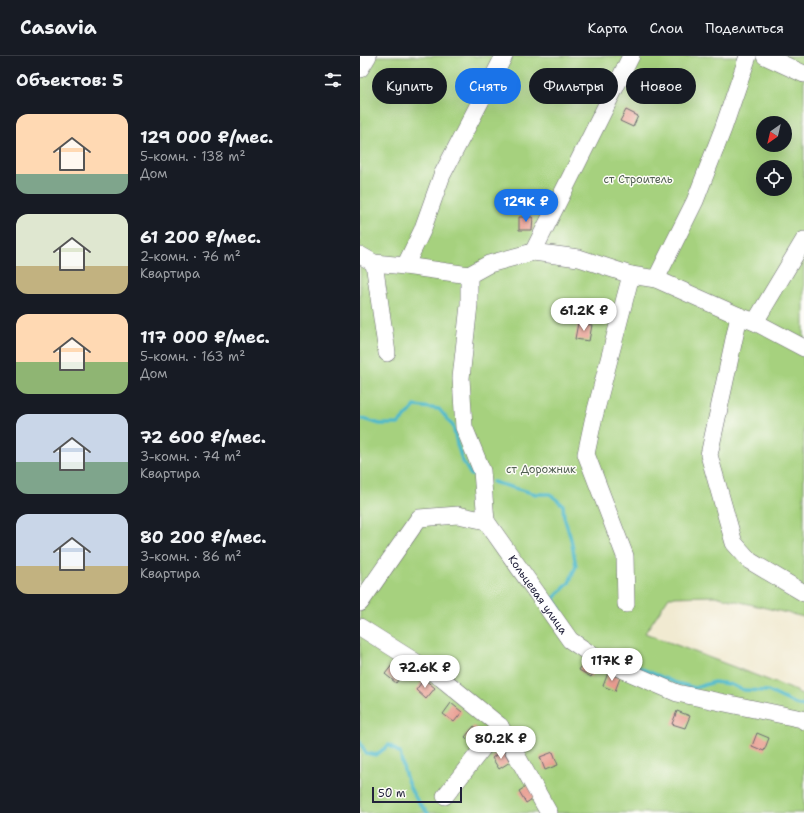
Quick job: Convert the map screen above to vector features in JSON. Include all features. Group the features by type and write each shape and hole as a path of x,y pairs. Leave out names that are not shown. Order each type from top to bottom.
{"street":[{"path":"360,69 368,56"},
{"path":"405,266 422,231 442,175 504,56"},
{"path":"532,252 631,56"},
{"path":"656,279 695,201 723,129 748,56"},
{"path":"765,56 804,74"},
{"path":"755,322 804,240"},
{"path":"387,353 367,259 469,275 489,264 532,252 579,258 631,275 656,279 755,322 804,348"},
{"path":"360,603 420,518 458,515 486,521 482,471 464,427 461,378 469,305 469,275"},
{"path":"626,604 625,556 586,454 593,421 631,275"},
{"path":"739,316 709,454 734,543 750,561 804,594"},
{"name":"Кольцевая улица","path":"486,521 570,640 598,659 677,694 802,719 804,721"},
{"path":"360,627 441,678 500,726 549,813"},
{"path":"445,796 500,726"}],"green space":[{"name":"ст Дорожник","path":"360,56 804,56 804,617 715,596 669,597 645,633 804,695 804,813 360,813"}],"building":[{"path":"626,110 638,116 633,127 620,121"},
{"path":"519,217 533,217 532,230 519,230"},
{"path":"578,323 592,325 589,341 575,339"},
{"path":"586,658 598,664 591,677 579,670"},
{"path":"393,664 404,672 396,683 385,674"},
{"path":"608,673 620,678 615,691 603,686"},
{"path":"424,679 435,688 426,699 416,690"},
{"path":"451,703 462,712 454,722 443,714"},
{"path":"677,711 690,716 685,728 672,724"},
{"path":"474,726 484,735 475,746 465,737"},
{"path":"757,733 769,738 764,751 752,746"},
{"path":"503,750 510,762 499,769 492,758"},
{"path":"553,752 558,765 545,770 540,757"},
{"path":"530,784 537,796 526,803 519,791"}],"waterway":[{"path":"360,418 380,424 398,424 415,406 439,409 453,426 462,460 471,475 473,475"},
{"path":"493,482 536,494 550,494 563,505 564,517 571,539 576,566 569,583 554,598 562,614"},
{"path":"633,665 676,683 695,688 714,682 729,684 744,690 768,691 795,704 804,706"},
{"path":"360,742 366,753 376,755 389,745 400,753 409,786 417,800 428,813"}],"park label":[{"name":"ст Строитель","path":"638,179"}]}
